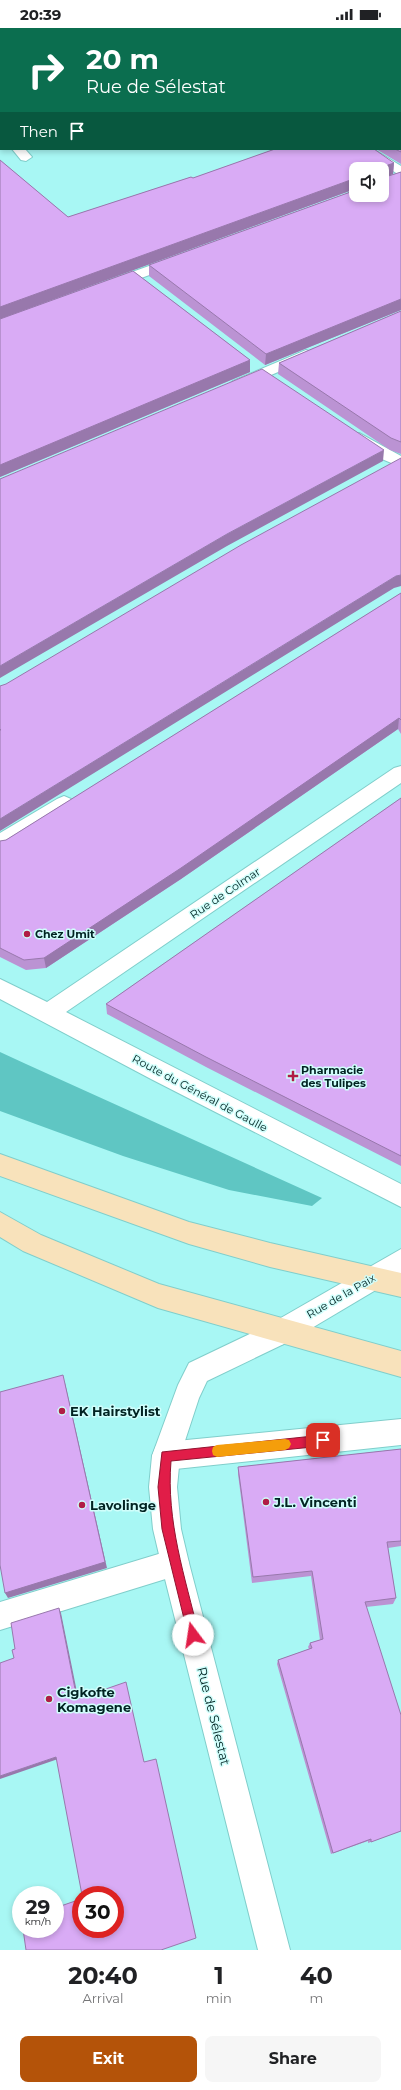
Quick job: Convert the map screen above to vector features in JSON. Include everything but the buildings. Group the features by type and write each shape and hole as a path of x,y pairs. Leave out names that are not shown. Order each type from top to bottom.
{"main road":[{"path":"0,1165 189,1233 270,1255 401,1284"},
{"path":"0,1223 32,1243 158,1296 281,1332 401,1364"}],"street":[{"path":"366,150 401,172"},
{"path":"389,182 401,177"},
{"path":"97,289 186,256"},
{"path":"135,275 147,284"},
{"path":"227,388 321,349"},
{"path":"345,428 383,454 400,461"},
{"path":"378,473 400,461"},
{"name":"Rue de Colmar","path":"48,1013 401,773"},
{"path":"0,843 82,793"},
{"name":"Route du Général de Gaulle","path":"0,988 218,1103 401,1196"},
{"name":"Rue de la Paix","path":"281,1332 401,1261"},
{"name":"Rue de Sélestat","path":"274,1950 175,1563 167,1529 164,1494 166,1456 187,1394 198,1372 281,1332"},
{"path":"166,1456 401,1432"},
{"path":"0,1616 175,1563"}],"shaded area":[{"path":"0,1052 322,1198 312,1206 229,1190 123,1156 0,1111"}],"slow traffic":[{"path":"217,1451 285,1444"}],"place":[{"name":"Chez Umit","path":"27,934"},
{"name":"Pharmacie des Tulipes","path":"293,1076"},
{"name":"EK Hairstylist","path":"62,1411"},
{"name":"J.L. Vincenti","path":"266,1502"},
{"name":"Lavolinge","path":"82,1505"},
{"name":"Cigkofte Komagene","path":"49,1699"}],"route":[{"path":"193,1635 167,1529 163,1487 166,1456 323,1440"}]}
